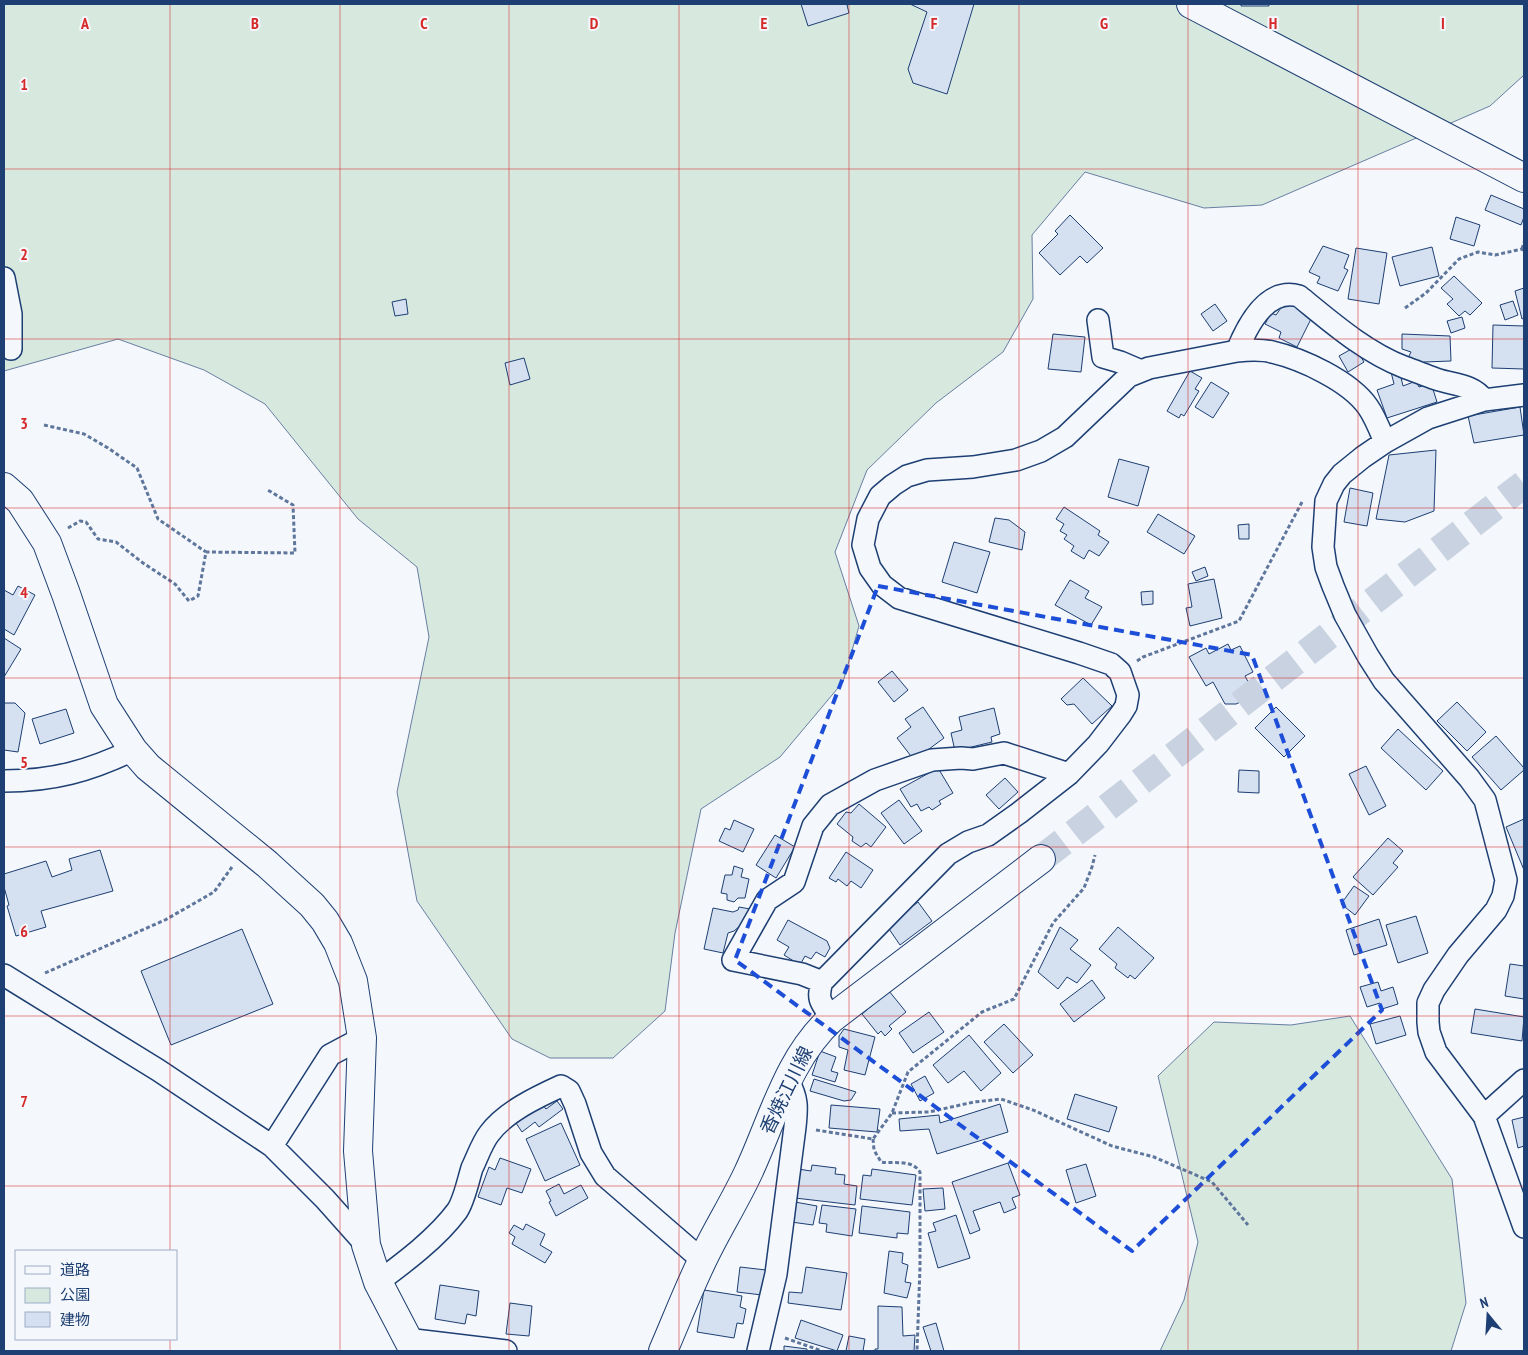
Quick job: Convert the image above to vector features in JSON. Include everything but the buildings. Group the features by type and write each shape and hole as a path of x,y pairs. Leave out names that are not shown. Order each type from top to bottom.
{"street":[{"path":"1191,4 1524,178"},
{"path":"4,278 11,314 11,349"},
{"path":"1237,351 1244,334 1271,300 1284,294 1292,294 1299,296 1363,345 1383,357 1438,380 1468,387 1479,392 1484,400"},
{"path":"1098,320 1103,357 1141,371"},
{"path":"832,1018 820,1000 819,991 822,982 948,854 968,842 988,834 1020,813 1069,774 1098,744 1126,706 1128,695 1120,672 1111,664 1079,652 899,598 882,585 870,568 863,545 868,520 880,496 908,476 927,470 1016,460 1041,451 1065,437 1129,376 1141,371 1250,349 1271,351 1310,365 1336,378 1368,407 1385,442"},
{"path":"1524,395 1484,400 1428,418 1385,442 1342,474 1334,484 1326,501 1323,547 1326,567 1345,615 1384,681 1469,778 1485,800 1506,880 1503,896 1496,910 1458,955 1434,990 1428,1004 1428,1022 1436,1052 1484,1116 1524,1228"},
{"path":"4,487 20,501 47,543 104,705 132,750 148,767 247,847 312,905 330,928 338,943 353,981 362,1038 358,1151 366,1245 378,1282 410,1345 506,1351"},
{"path":"4,781 50,778 84,771 132,750"},
{"path":"822,982 802,974 733,960 767,900 794,882 814,826 830,804 875,780 932,760 973,759 1004,753 1069,774"},
{"name":"香焼江川線","path":"663,1351 702,1260 748,1173 805,1047 832,1018 1041,860"},
{"path":"11,980 158,1070 272,1146 325,1199 366,1245"},
{"path":"272,1146 330,1055 362,1038"},
{"path":"1484,1116 1524,1080"},
{"path":"758,1351 776,1274 795,1127 797,1104 794,1092 788,1081"},
{"path":"378,1282 432,1238 458,1210 488,1134 508,1116 537,1097 561,1086 569,1091 575,1104 590,1153 605,1176 702,1260"}],"path":[{"path":"1405,308 1426,293 1459,259 1478,252 1496,255 1523,250 1524,242"},
{"path":"44,425 84,434 137,468 158,519 206,552 295,553 293,505 266,489"},
{"path":"1120,672 1143,657 1238,621 1302,500"},
{"path":"47,543 80,521 86,522 98,539 116,542 175,584 189,601 198,596 206,552"},
{"path":"11,980 165,920 214,892 247,847"},
{"path":"917,1351 920,1267 920,1172 911,1164 881,1162 874,1150 873,1138 892,1113 908,1072 982,1012 1014,999 1053,923 1084,888 1095,855"},
{"path":"892,1113 929,1112 974,1102 1001,1099 1033,1110 1112,1146 1154,1157 1212,1182 1248,1225"},
{"path":"795,1127 873,1138"},
{"path":"763,1330 822,1351"}],"highlighted area":[{"path":"878,586 1252,655 1382,1010 1132,1251 735,960"}],"green space":[{"path":"4,4 1524,4 1524,75 1490,106 1262,205 1204,208 1085,172 1032,235 1033,299 1003,352 936,403 867,470 835,552 859,626 843,682 780,757 701,809 675,933 665,1011 613,1058 550,1058 512,1039 417,901 397,792 429,637 417,567 358,519 265,404 204,370 118,339 4,371"},
{"path":"1350,1016 1452,1179 1466,1303 1451,1351 1160,1351 1184,1300 1198,1242 1158,1076 1214,1022 1291,1025"}],"tunnel":[{"path":"1041,859 1524,484"}]}
